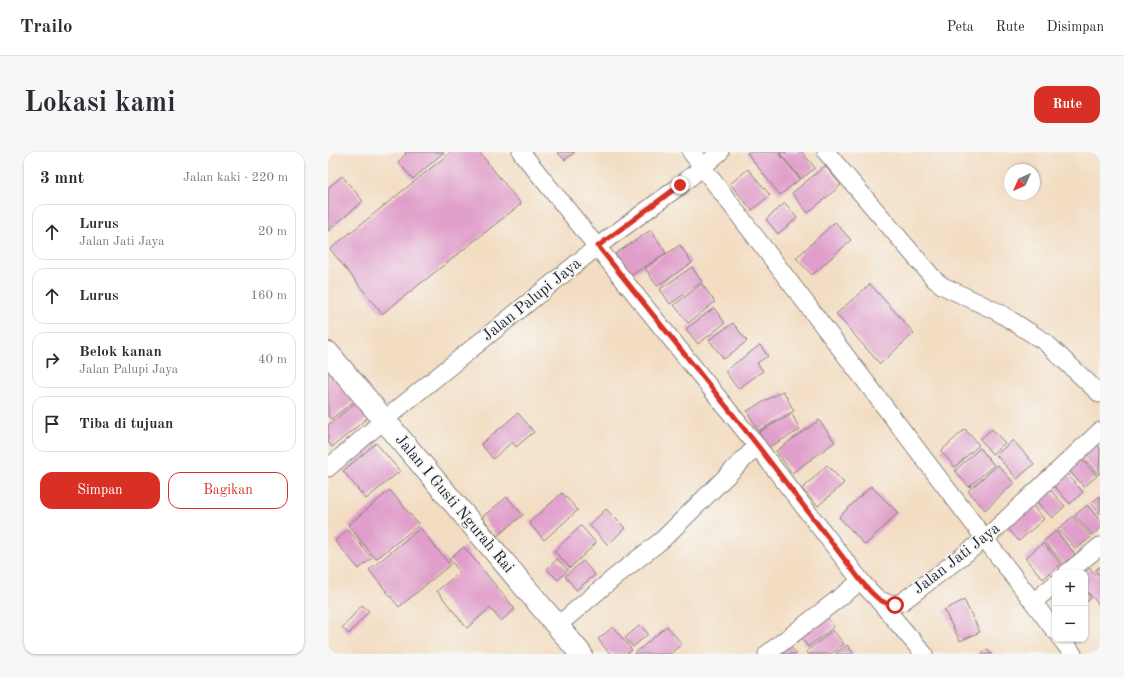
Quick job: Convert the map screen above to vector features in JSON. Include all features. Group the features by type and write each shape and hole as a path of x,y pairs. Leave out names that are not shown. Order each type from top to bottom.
{"main road":[{"name":"Jalan I Gusti Ngurah Rai","path":"328,353 581,654"}],"street":[{"path":"521,152 758,446 861,581 924,654"},
{"path":"691,152 1052,626"},
{"name":"Jalan Palupi Jaya","path":"328,468 384,420 598,246 680,185 720,152"},
{"path":"826,152 935,280 943,286 998,312 1045,342 1100,394"},
{"name":"Jalan Jati Jaya","path":"876,598 890,604 902,602 986,538 1100,431"},
{"path":"557,626 616,576 662,540 758,446"},
{"path":"1072,570 1100,546"},
{"path":"767,654 861,581"},
{"path":"1033,602 1052,586"},
{"path":"1064,642 1073,654"}],"building":[{"path":"405,152 444,152 413,179 398,162 406,154"},
{"path":"451,152 479,152 521,204 382,314 330,249"},
{"path":"557,152 575,152 565,160"},
{"path":"778,152 800,179 780,195 747,153"},
{"path":"779,152 802,152 815,168 801,179"},
{"path":"825,166 841,185 808,213 792,193"},
{"path":"748,169 770,195 752,210 730,184"},
{"path":"342,176 363,201 328,231 328,188"},
{"path":"785,203 797,218 778,234 766,219"},
{"path":"835,222 851,240 812,275 796,258"},
{"path":"651,230 666,253 630,276 615,254"},
{"path":"680,245 692,263 657,286 645,268"},
{"path":"692,267 702,282 670,304 660,289"},
{"path":"702,284 715,302 688,323 674,305"},
{"path":"870,284 914,333 880,364 836,314"},
{"path":"714,308 725,323 698,344 686,329"},
{"path":"733,323 747,341 724,359 709,340"},
{"path":"760,345 768,356 757,363 763,371 738,389 725,371"},
{"path":"328,363 357,399 331,419 328,416"},
{"path":"783,391 794,411 758,431 747,411"},
{"path":"359,400 371,415 332,447 328,442 328,425"},
{"path":"518,413 534,432 516,447 512,442 493,459 481,444"},
{"path":"792,414 800,430 767,448 759,432"},
{"path":"819,420 835,442 792,473 776,451"},
{"path":"965,429 979,445 955,467 941,451"},
{"path":"992,429 1005,443 992,454 980,439"},
{"path":"1013,440 1034,464 1017,479 996,455"},
{"path":"1094,441 1100,448 1099,475 1080,454"},
{"path":"376,443 400,471 366,499 343,471"},
{"path":"980,448 994,465 969,487 955,471"},
{"path":"1077,454 1097,476 1084,487 1064,465"},
{"path":"827,465 844,483 818,506 802,489"},
{"path":"998,465 1014,483 985,510 968,491"},
{"path":"1062,468 1083,492 1070,504 1049,480"},
{"path":"1042,481 1065,506 1052,518 1029,493"},
{"path":"871,486 898,513 865,545 839,517"},
{"path":"390,490 419,525 376,559 348,525"},
{"path":"562,493 578,510 544,540 529,523"},
{"path":"1024,496 1044,519 1019,541 999,519"},
{"path":"1100,496 1100,514 1091,503"},
{"path":"507,497 523,515 497,536 482,517"},
{"path":"1087,505 1100,520 1100,529 1092,535 1075,515"},
{"path":"606,509 625,528 608,545 589,525"},
{"path":"1073,516 1091,537 1076,549 1058,529"},
{"path":"581,526 596,543 570,568 554,551"},
{"path":"420,528 450,565 399,607 369,570"},
{"path":"348,530 372,558 359,569 335,541"},
{"path":"1056,531 1075,554 1064,564 1044,541"},
{"path":"1043,543 1061,564 1043,579 1025,558"},
{"path":"464,547 515,609 501,621 490,608 467,628 437,591 460,572 449,559"},
{"path":"557,559 568,570 558,580 547,569"},
{"path":"583,561 595,575 576,590 565,576"},
{"path":"1100,566 1100,576 1095,571"},
{"path":"1090,568 1100,581 1100,606 1088,592 1088,570"},
{"path":"964,600 980,632 960,641 944,610"},
{"path":"362,605 369,611 349,634 342,628"},
{"path":"826,616 834,627 808,647 800,636"},
{"path":"640,625 648,634 633,647 625,638"},
{"path":"667,626 682,644 670,654 634,654"},
{"path":"613,627 632,650 627,654 610,654 598,639"},
{"path":"833,630 844,644 831,654 808,654 806,652"},
{"path":"788,644 797,654 775,654"},
{"path":"847,645 854,654 835,654"},
{"path":"987,649 992,654 981,654"}],"route":[{"path":"680,185 598,246 758,446 861,581 876,598 895,605"}]}
